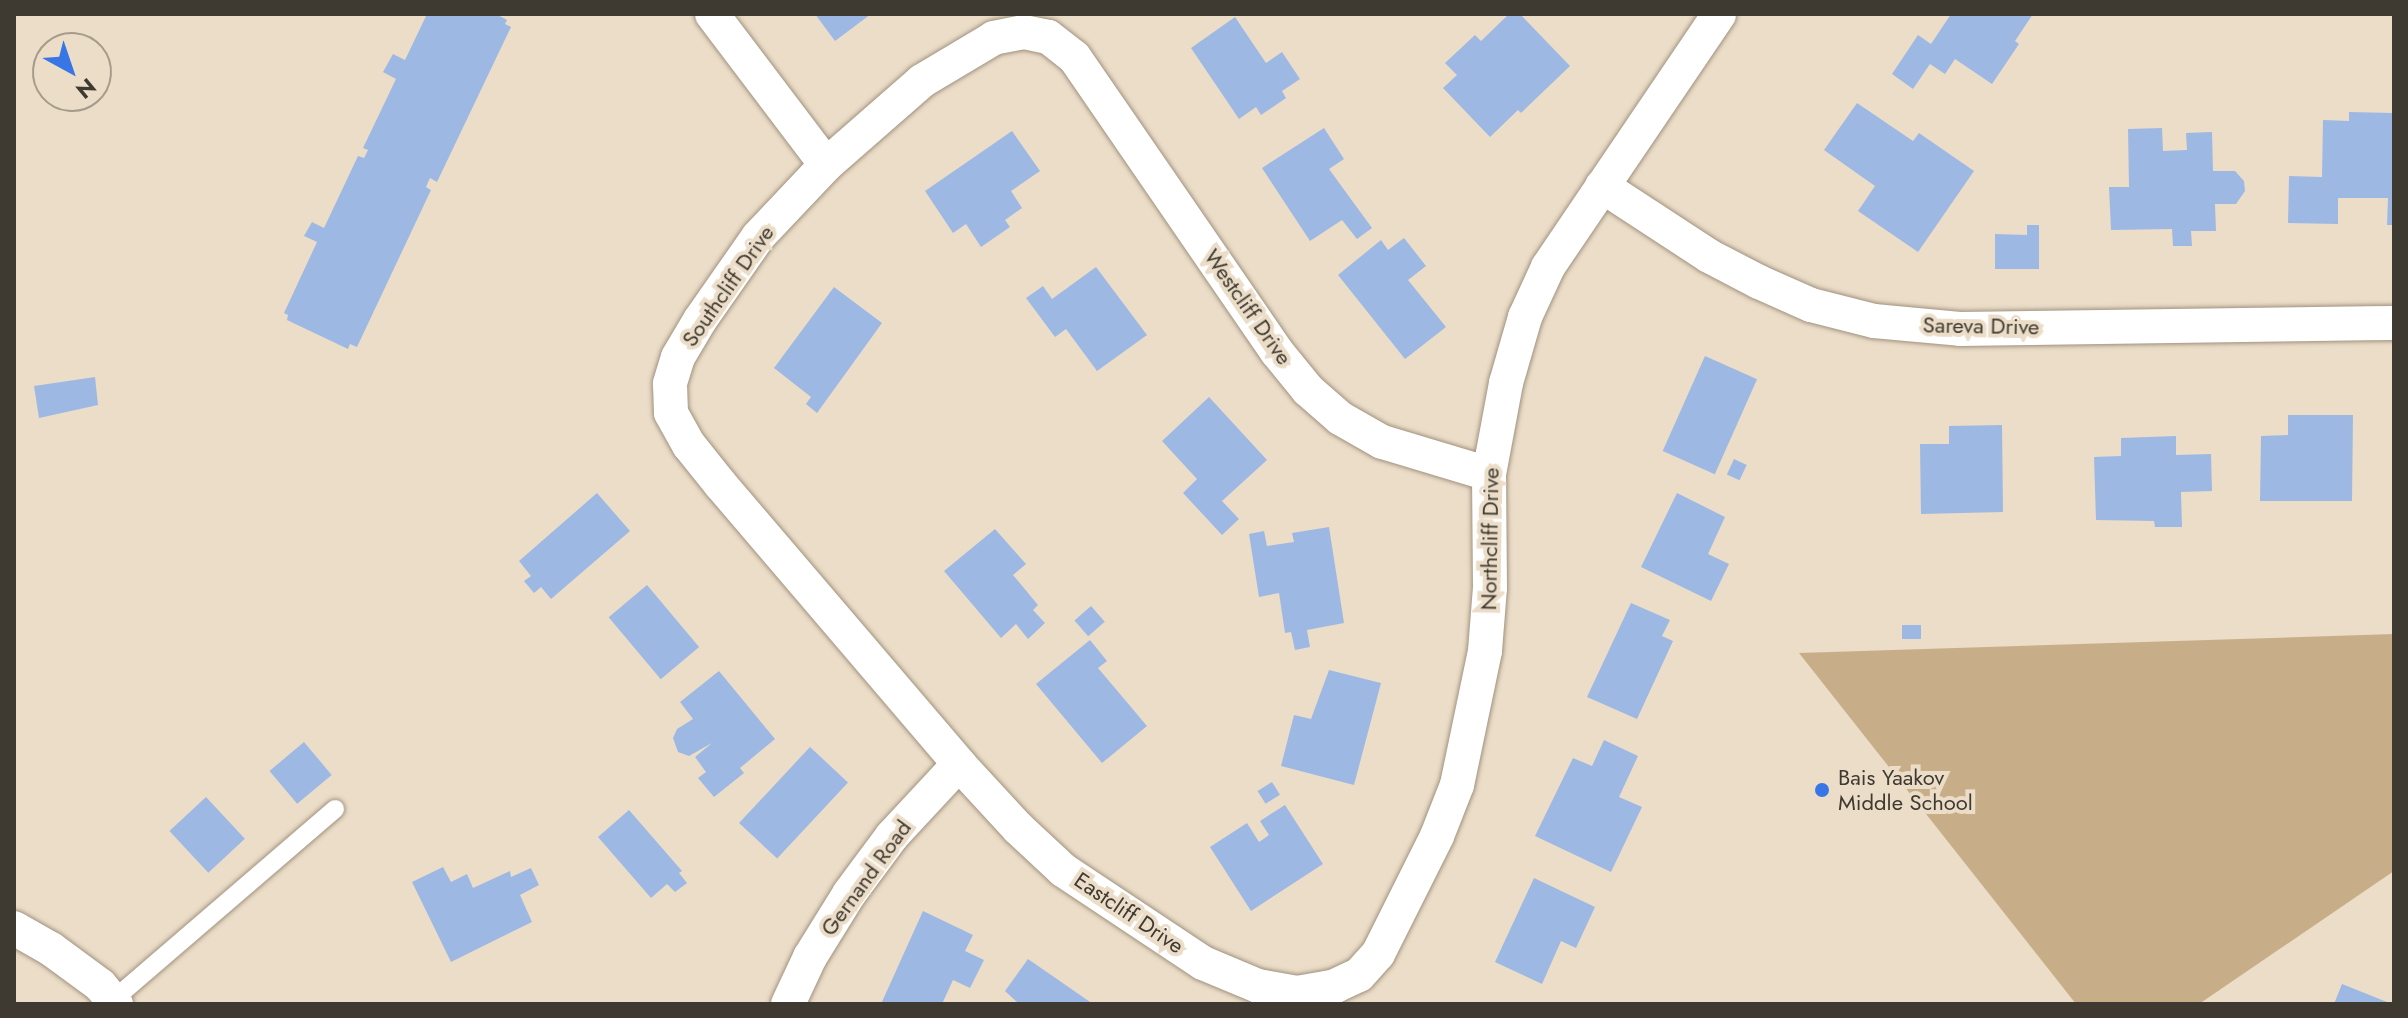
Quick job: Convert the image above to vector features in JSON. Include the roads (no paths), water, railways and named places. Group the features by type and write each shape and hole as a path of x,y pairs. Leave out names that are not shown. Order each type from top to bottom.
{"street":[{"path":"712,14 826,165"},
{"name":"Northcliff Drive","path":"1319,994 1359,975 1378,954 1437,836 1457,785 1485,651 1490,588 1489,474 1506,383 1525,317 1548,267 1719,14"},
{"name":"Southcliff Drive","path":"959,764 689,445 671,413 670,384 678,357 700,320 758,237 826,165 922,81 994,38 1024,32 1048,37 1074,57"},
{"name":"Westcliff Drive","path":"1074,57 1277,352 1308,390 1340,418 1382,442 1489,474"},
{"name":"Sareva Drive","path":"1602,186 1709,256 1759,282 1811,305 1874,321 1960,329 2394,323"},
{"name":"Eastcliff Drive","path":"959,764 1018,828 1063,870 1203,963 1258,986 1319,994"},
{"name":"Gernand Road","path":"788,1004 810,957 849,894 892,836 959,764"},
{"path":"14,928 51,949 100,985 115,1002"}],"lane":[{"path":"115,1002 335,809"}],"place":[{"name":"Bais Yaakov Middle School","path":"1822,790"}]}
